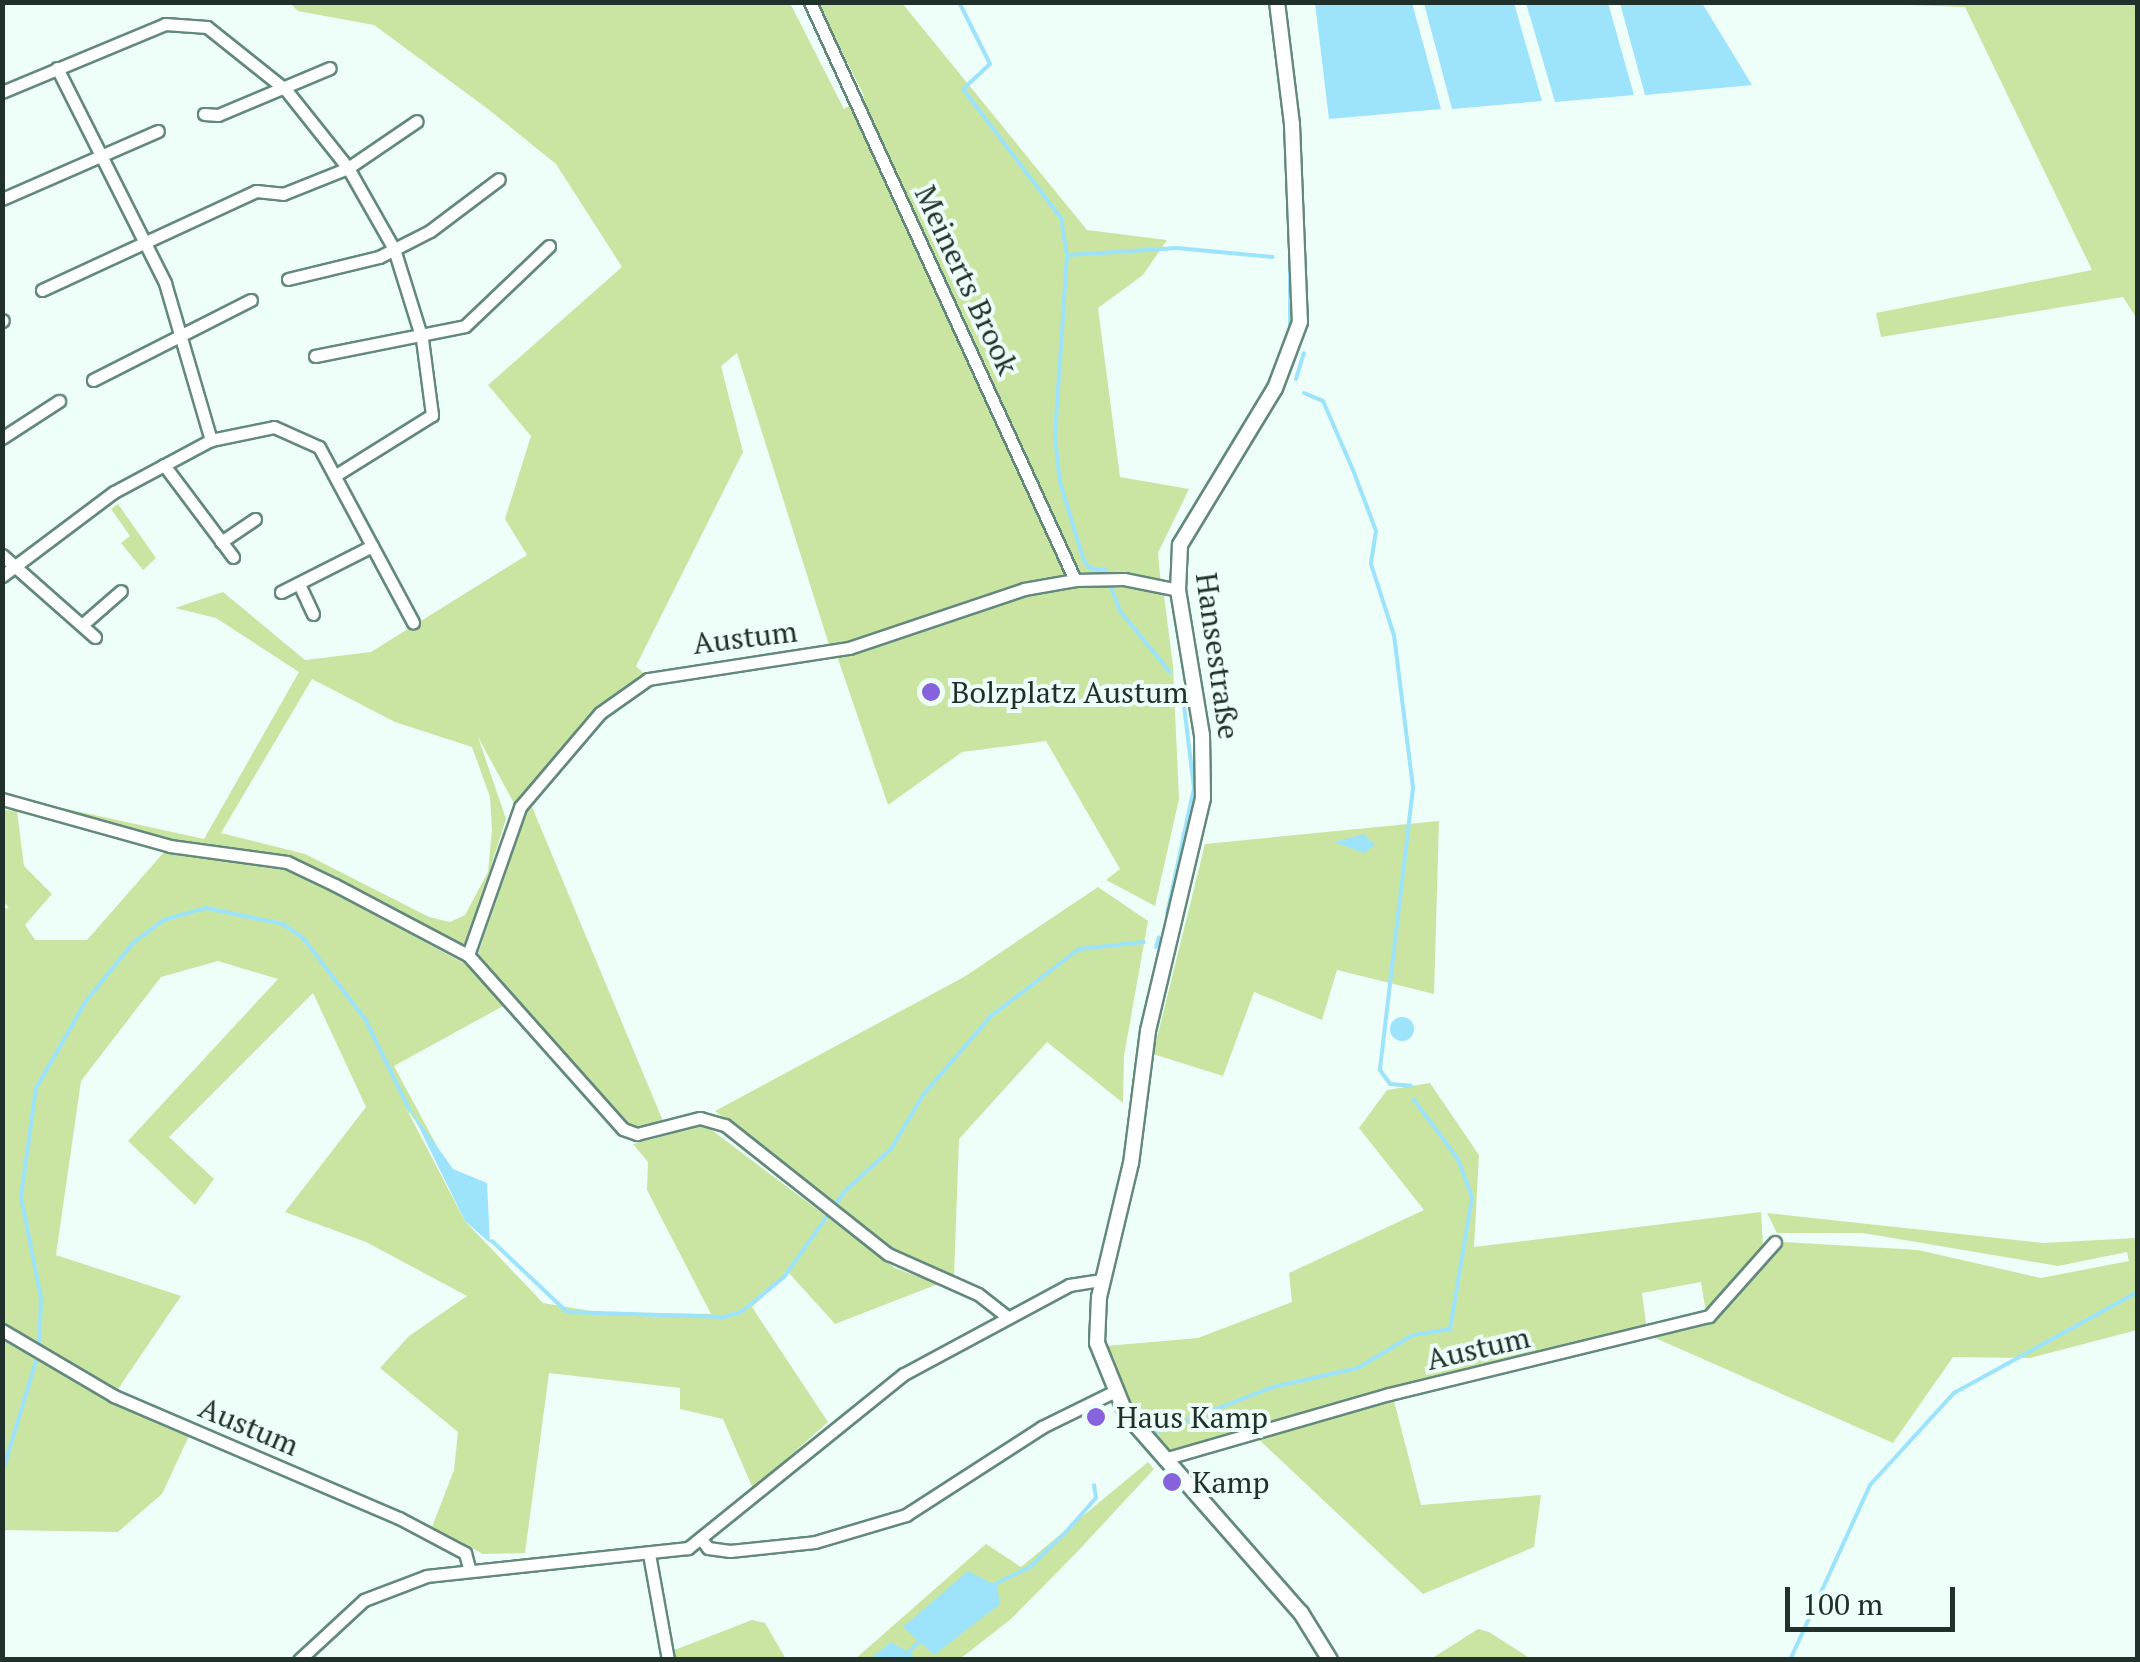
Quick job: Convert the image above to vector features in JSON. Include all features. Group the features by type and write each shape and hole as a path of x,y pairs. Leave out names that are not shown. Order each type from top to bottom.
{"street":[{"name":"Meinerts Brook","path":"810,2 1076,580"},
{"name":"Hansestraße","path":"1278,2 1292,125 1300,322 1275,388 1185,530 1178,590 1202,735 1203,798 1148,1031 1131,1163 1102,1280 1097,1343 1113,1392 1164,1459 1301,1614 1330,1660"},
{"path":"2,92 164,24 207,28 286,90 348,168 394,249 422,338 432,415 336,475"},
{"path":"56,68 97,160 145,242 182,336 211,440"},
{"path":"204,114 286,90 330,68"},
{"path":"42,290 256,191 283,194 348,168 417,121"},
{"path":"2,199 158,131"},
{"path":"288,279 394,249 430,231 499,178"},
{"path":"315,356 422,338 464,326 550,246"},
{"path":"94,380 251,300"},
{"path":"2,438 58,401"},
{"path":"2,576 114,492 211,440 256,428 287,430 319,448 413,622"},
{"path":"164,465 233,557"},
{"path":"221,542 255,519"},
{"path":"281,592 372,546"},
{"path":"2,555 95,637"},
{"name":"Austum","path":"468,955 520,807 625,692 673,672 849,648 1024,589 1076,580 1124,579 1178,590"},
{"path":"298,584 313,614"},
{"path":"82,624 121,591"},
{"path":"6,800 170,846 287,862 468,955 623,1129 637,1134 700,1118 725,1125 888,1254 978,1294 1007,1317"},
{"name":"Austum","path":"1164,1459 1389,1394 1709,1316 1774,1242"},
{"path":"299,1660 364,1600 469,1568 688,1548 904,1374 1080,1281 1102,1280"},
{"name":"Austum","path":"2,1330 114,1396 398,1518 466,1553 469,1568"},
{"path":"702,1540 730,1551 815,1542 906,1515 1042,1427 1113,1392"},
{"path":"649,1554 668,1660"}],"green space":[{"path":"290,3 790,3 844,109 864,96 818,3 902,3 1087,230 1167,240 1143,275 1098,308 1120,477 1189,489 1158,553 1161,586 1076,576 830,648 737,353 721,366 743,452 636,666 644,674 586,718 515,805 478,737 506,819 467,942 460,946 290,857 176,841 3,795 204,839 299,672 216,618 175,608 223,592 305,660 371,652 527,555 505,519 531,436 488,385 622,267 556,164 488,109 374,25 298,11","holes":["312,679 395,722 472,747 490,797 488,872 465,915 450,922 429,917 305,854 221,833"]},
{"path":"1851,3 2137,3 2137,319 2123,297 1881,337 1876,313 2092,270 1965,7"},
{"path":"118,504 156,558 143,570 121,543 130,536 111,509"},
{"path":"1125,582 1164,595 1173,666 1179,799 1155,906 1106,880 1120,869 1046,741 962,752 888,805 837,656 1024,592"},
{"path":"530,802 663,1121 636,1130 624,1125 477,957"},
{"path":"3,810 17,811 24,866 52,894 25,925 35,940 87,940 165,851 287,868 469,966 505,1005 394,1066 446,1163 406,1108 465,1221 543,1303 597,1312 711,1314 647,1190 648,1162 633,1144 705,1125 895,1268 938,1284 835,1324 789,1273 752,1307 828,1422 753,1489 723,1419 680,1409 680,1388 549,1373 525,1553 483,1554 432,1527 454,1470 458,1432 380,1368 409,1336 467,1296 366,1242 285,1212 366,1107 313,993 169,1137 214,1179 195,1205 128,1141 278,979 218,961 161,977 81,1081 56,1255 181,1296 114,1395 189,1436 162,1494 118,1532 3,1530 2,909 9,908 3,901"},
{"path":"1439,821 1434,994 1337,970 1322,1020 1254,992 1223,1076 1153,1054 1205,844"},
{"path":"1098,887 1148,921 1124,1056 1123,1103 1047,1042 959,1139 954,1277 901,1258 715,1111 964,977"},
{"path":"1430,1083 1479,1155 1474,1247 1761,1212 1763,1246 1706,1312 1701,1282 1642,1293 1647,1330 1389,1389 1170,1451 1125,1396 1106,1346 1198,1338 1292,1302 1289,1273 1424,1210 1359,1128 1387,1090"},
{"path":"1767,1213 2043,1243 2137,1238 2137,1330 2030,1358 1953,1357 1893,1443 1653,1337 1710,1319 1784,1242 1918,1250 2041,1278 2129,1261 2127,1252 2058,1266 1863,1233 1777,1233"},
{"path":"1393,1397 1421,1505 1541,1495 1534,1547 1423,1594 1254,1435"},
{"path":"1148,1462 1154,1469 1078,1551 1011,1619 960,1659 854,1660 986,1544 1021,1567"},
{"path":"752,1620 765,1623 786,1659 672,1660 672,1651"},
{"path":"1478,1629 1489,1632 1531,1659 1431,1659"}],"water":[{"path":"1315,3 1412,3 1441,109 1329,119"},
{"path":"1424,3 1514,3 1542,101 1452,109"},
{"path":"1526,3 1608,3 1634,95 1555,102"},
{"path":"1620,3 1702,3 1752,85 1645,95"},
{"path":"1364,834 1375,845 1364,853 1334,842"},
{"path":"1402,1017 1411,1020 1411,1038 1402,1041 1393,1038 1390,1029 1393,1020"},
{"path":"409,1107 453,1169 487,1183 490,1243 465,1221"},
{"path":"968,1571 997,1586 1000,1604 934,1655 903,1627"},
{"path":"891,1642 912,1654 915,1659 870,1659"}],"waterway":[{"path":"959,2 990,64 963,89 1061,218 1067,255 1055,437 1060,482 1083,558 1089,568 1105,570 1120,611 1170,672"},
{"path":"1069,255 1177,248 1273,257"},
{"path":"1290,253 1290,337"},
{"path":"1296,379 1304,353"},
{"path":"1304,393 1323,401 1376,531 1371,564 1394,635 1413,788 1380,1070 1390,1084 1411,1086"},
{"path":"1167,914 1194,788 1182,689"},
{"path":"2,1474 39,1351 41,1298 21,1197 36,1088 86,1001 133,943 163,920 206,908 283,924 303,938 365,1019 410,1111"},
{"path":"1156,947 1159,937"},
{"path":"492,1241 567,1312 724,1317 741,1312 784,1277 845,1191 891,1149 923,1095 991,1016 1079,949 1144,942"},
{"path":"1154,1433 1273,1387 1358,1368 1413,1335 1450,1329 1472,1197 1458,1159 1414,1100"},
{"path":"1790,1660 1870,1485 1954,1393 2138,1292"},
{"path":"993,1585 1030,1567 1065,1533 1096,1498 1094,1485"},
{"path":"900,1660 922,1639"}],"place":[{"name":"Bolzplatz Austum","path":"931,692"},
{"name":"Haus Kamp","path":"1096,1417"},
{"name":"Kamp","path":"1172,1482"}]}
